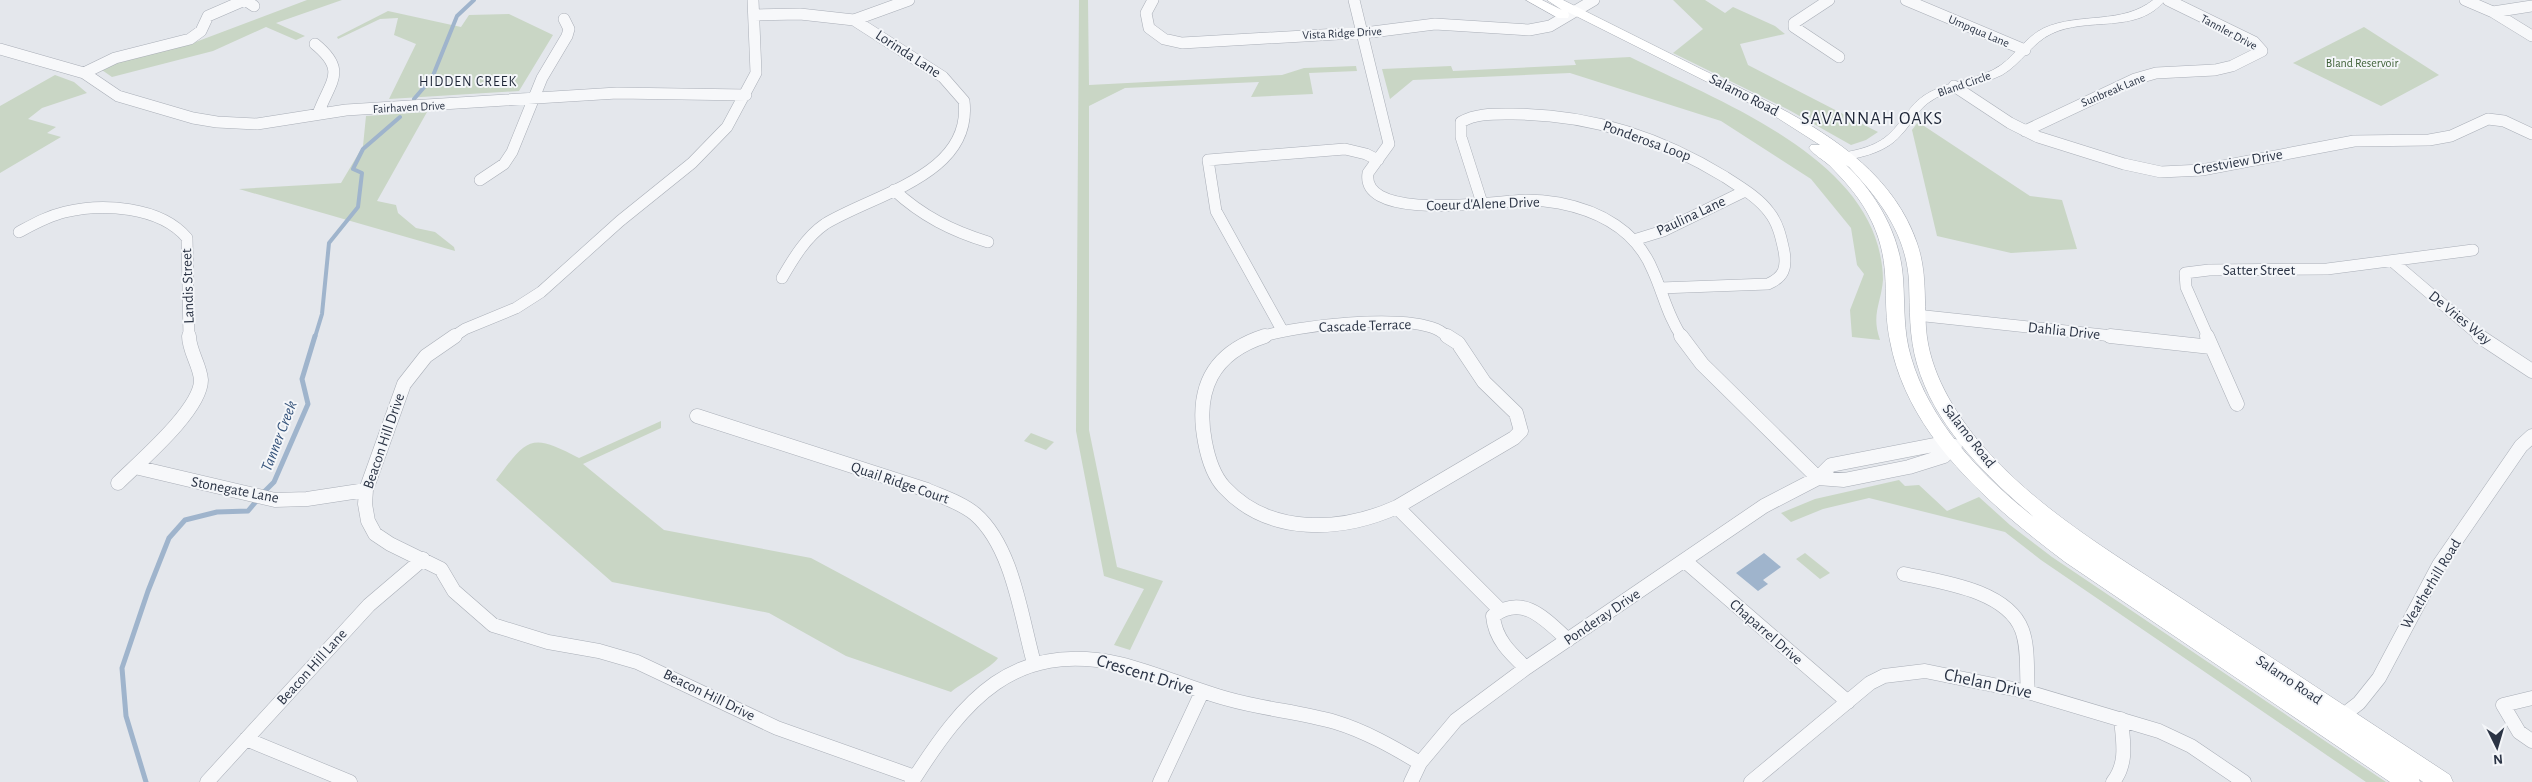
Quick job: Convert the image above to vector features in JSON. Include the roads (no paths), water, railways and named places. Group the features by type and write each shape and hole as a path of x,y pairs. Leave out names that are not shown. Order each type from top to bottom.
{"main road":[{"name":"Salamo Road","path":"1532,0 1571,14 1762,115 1838,158 1875,186 1901,224 1910,244 1916,274 1916,315 1920,348 1934,386 1956,422 1962,445"},
{"name":"Salamo Road","path":"1553,0 1571,14"},
{"name":"Salamo Road","path":"1838,158 1862,192 1886,235 1895,269 1895,311 1902,358 1920,400 1962,445 1986,487 2042,534 2335,721 2442,782"},
{"name":"Salamo Road","path":"2335,721 2409,782"}],"street":[{"path":"84,73 115,58 190,39 202,31 208,16 229,6 245,0 254,6"},
{"name":"Beacon Hill Drive","path":"753,0 756,67 746,95 729,124 703,152 620,221 541,292 516,308 459,333 422,360 404,384 366,490 365,504 368,521 374,533 390,544 441,569 454,591 493,625 548,642 600,651 637,662 777,728 913,780"},
{"path":"854,20 909,0"},
{"name":"Vista Ridge Drive","path":"1153,0 1148,6 1146,14 1149,28 1160,37 1182,43 1362,32 1435,24 1529,30 1550,26 1594,0"},
{"name":"Coeur d'Alene Drive","path":"1354,0 1389,144 1378,160 1371,166 1367,178 1372,189 1387,201 1408,206 1528,200 1566,204 1599,215 1637,239 1653,269 1672,324 1692,353 1818,478"},
{"path":"1830,0 1794,23 1794,27 1839,57"},
{"name":"Umpqua Lane","path":"1906,0 2025,50"},
{"name":"Bland Circle","path":"1838,158 1872,149 1888,142 1918,105 1932,95 1998,72 2040,36 2056,28 2132,16 2160,0"},
{"name":"Tannler Drive","path":"2168,0 2254,42 2262,51"},
{"path":"2465,0 2493,12 2532,36"},
{"path":"2493,12 2532,6"},
{"name":"Lorinda Lane","path":"754,15 808,15 854,20 944,77 964,101 964,127 955,147 914,180 842,214 811,234 782,278"},
{"path":"480,180 504,164 512,152 542,78 567,36 569,29 564,19"},
{"path":"315,44 330,55 335,65 334,76 318,114"},
{"name":"Fairhaven Drive","path":"2,51 84,73 118,96 210,121 257,124 346,110 622,92 746,95"},
{"name":"Sunbreak Lane","path":"2025,131 2135,78 2156,72 2215,70 2232,66 2262,51"},
{"name":"Crestview Drive","path":"1954,86 2025,131 2115,162 2161,172 2202,170 2354,141 2429,140 2451,136 2482,120 2488,119 2504,121 2532,134"},
{"name":"Ponderosa Loop","path":"1482,202 1460,137 1460,127 1462,122 1472,116 1505,114 1563,116 1619,129 1686,154 1708,166 1767,208 1778,227 1786,262 1783,275 1778,280 1768,284 1660,288"},
{"path":"1282,330 1216,211 1208,160 1345,149 1366,154 1378,160"},
{"path":"894,190 927,218 967,236 988,242"},
{"name":"Paulina Lane","path":"1637,239 1663,231 1745,191"},
{"name":"Landis Street","path":"19,232 55,214 78,208 103,207 128,210 165,220 179,227 187,238 189,340 200,370 201,383 189,410 135,467 118,482"},
{"name":"Satter Street","path":"2237,404 2185,286 2185,273 2209,270 2319,270 2473,250"},
{"name":"De Vries Way","path":"2392,261 2474,332 2532,371"},
{"name":"Dahlia Drive","path":"1916,315 2211,347"},
{"name":"Cascade Terrace","path":"1404,322 1436,329 1458,343 1484,382 1516,413 1520,421 1521,431 1514,438 1397,507 1380,516 1346,525 1319,526 1290,523 1254,510 1238,500 1217,478 1208,459 1204,443 1201,403 1205,388 1214,373 1233,352 1257,338 1282,330 1404,322"},
{"name":"Quail Ridge Court","path":"697,416 927,490 951,500 976,514 993,532 1004,556 1034,663"},
{"name":"Weatherhill Road","path":"2335,721 2359,703 2372,689 2386,668 2401,634 2439,565 2521,446 2532,436"},
{"path":"1818,478 1844,480 1909,467 1944,456 1962,445"},
{"name":"Stonegate Lane","path":"135,467 275,500 307,499 366,490"},
{"name":"Ponderay Drive","path":"1411,782 1420,762 1456,720 1526,668 1764,506 1818,478"},
{"path":"1397,507 1499,610"},
{"name":"Beacon Hill Lane","path":"207,782 369,605 423,559"},
{"name":"Chaparrel Drive","path":"1685,561 1848,702"},
{"path":"1904,574 1992,599 2008,610 2022,629 2028,692"},
{"path":"1526,668 1502,644 1493,629 1493,616 1499,610 1509,606 1522,607 1536,612 1568,640"},
{"name":"Crescent Drive","path":"913,780 945,729 967,703 1001,678 1034,663 1062,658 1101,660 1120,664 1202,692 1252,706 1348,727 1420,762"},
{"name":"Chelan Drive","path":"1751,782 1870,683 1884,676 1925,671 1978,680 2028,692 2159,731 2191,746 2244,782"},
{"path":"1160,782 1202,692"},
{"path":"2532,698 2503,705 2519,732 2532,741"},
{"path":"2113,782 2120,776 2124,766 2121,719"},
{"path":"246,739 350,782"}],"water":[{"path":"1764,553 1781,567 1763,580 1768,584 1758,591 1736,573"}],"waterway":[{"name":"Tanner Creek","path":"414,99 432,78 457,16 474,0"},
{"name":"Tanner Creek","path":"315,337 322,314 329,243 358,207 362,173 353,169 363,149 400,117"},
{"name":"Tanner Creek","path":"263,493 274,482 308,404 302,379 315,336"},
{"name":"Tanner Creek","path":"146,782 126,716 122,668 148,591 169,538 185,520 217,512 248,511 258,499"}],"district":[{"name":"HIDDEN CREEK","path":"468,82"},
{"name":"SAVANNAH OAKS","path":"1872,119"}],"park label":[{"name":"Bland Reservoir","path":"2362,63"}]}
